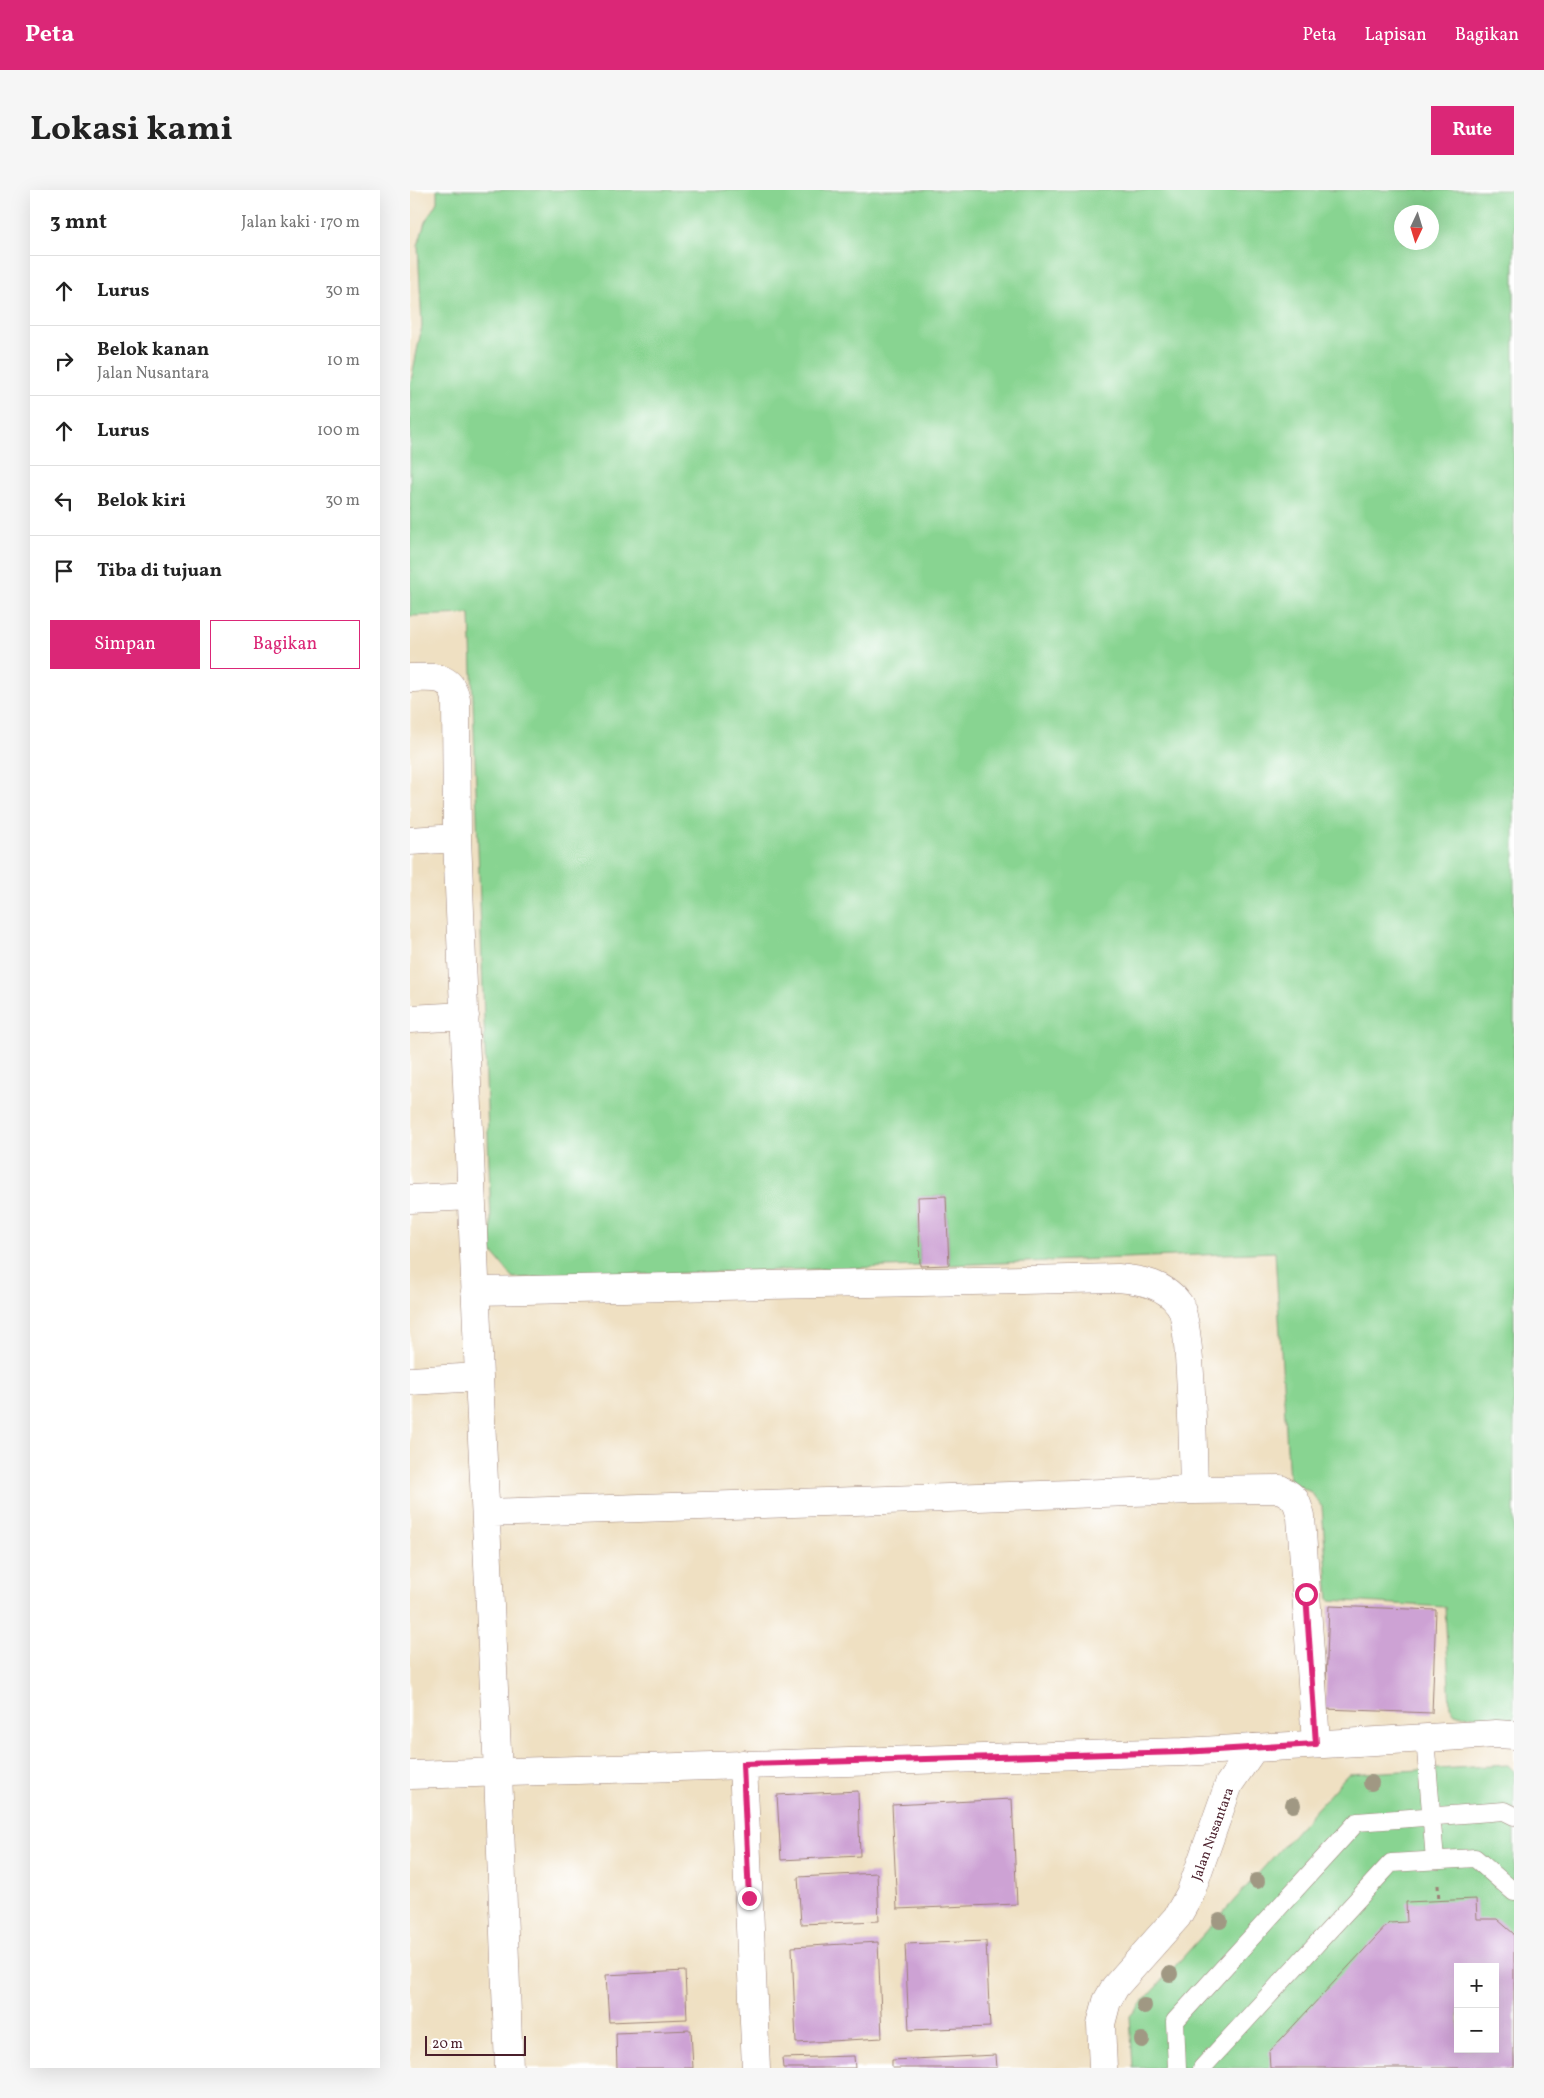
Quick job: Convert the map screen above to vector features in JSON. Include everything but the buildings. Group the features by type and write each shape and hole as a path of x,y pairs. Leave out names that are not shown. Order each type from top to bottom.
{"street":[{"path":"410,678 436,678 448,682 454,690 456,699 457,838 466,1016 475,1291 498,1772 509,2068"},
{"path":"410,841 457,838"},
{"path":"410,1019 466,1016"},
{"path":"410,1199 471,1196"},
{"path":"475,1291 1108,1278 1141,1280 1164,1289 1180,1305 1187,1334 1194,1490"},
{"path":"410,1380 479,1377"},
{"path":"486,1513 1194,1490 1280,1489 1293,1495 1298,1504 1301,1517 1316,1744"},
{"path":"410,1775 1183,1752 1496,1734 1514,1735"},
{"name":"Jalan Nusantara","path":"1104,2068 1101,2024 1107,2001 1115,1987 1177,1917 1190,1894 1229,1784 1254,1748"},
{"path":"743,1764 756,2068"}],"lane":[{"path":"1426,1738 1435,1860"},
{"path":"1177,2068 1175,2021 1357,1822 1504,1811 1514,1816"},
{"path":"1202,2068 1392,1863 1475,1858 1514,1892"}],"green space":[{"path":"437,190 1514,190 1514,1720 1462,1715 1455,1713 1450,1707 1445,1607 1329,1600 1322,1507 1311,1492 1289,1482 1275,1252 949,1265 946,1196 918,1197 920,1266 513,1278 492,1252 470,614 410,616 410,386 422,326 418,246 425,222 437,202"},
{"path":"1508,1765 1514,1771 1514,2068 1133,2068 1130,2016 1348,1774"}],"route":[{"path":"749,1898 743,1764 1183,1752 1316,1744 1306,1594"}]}
